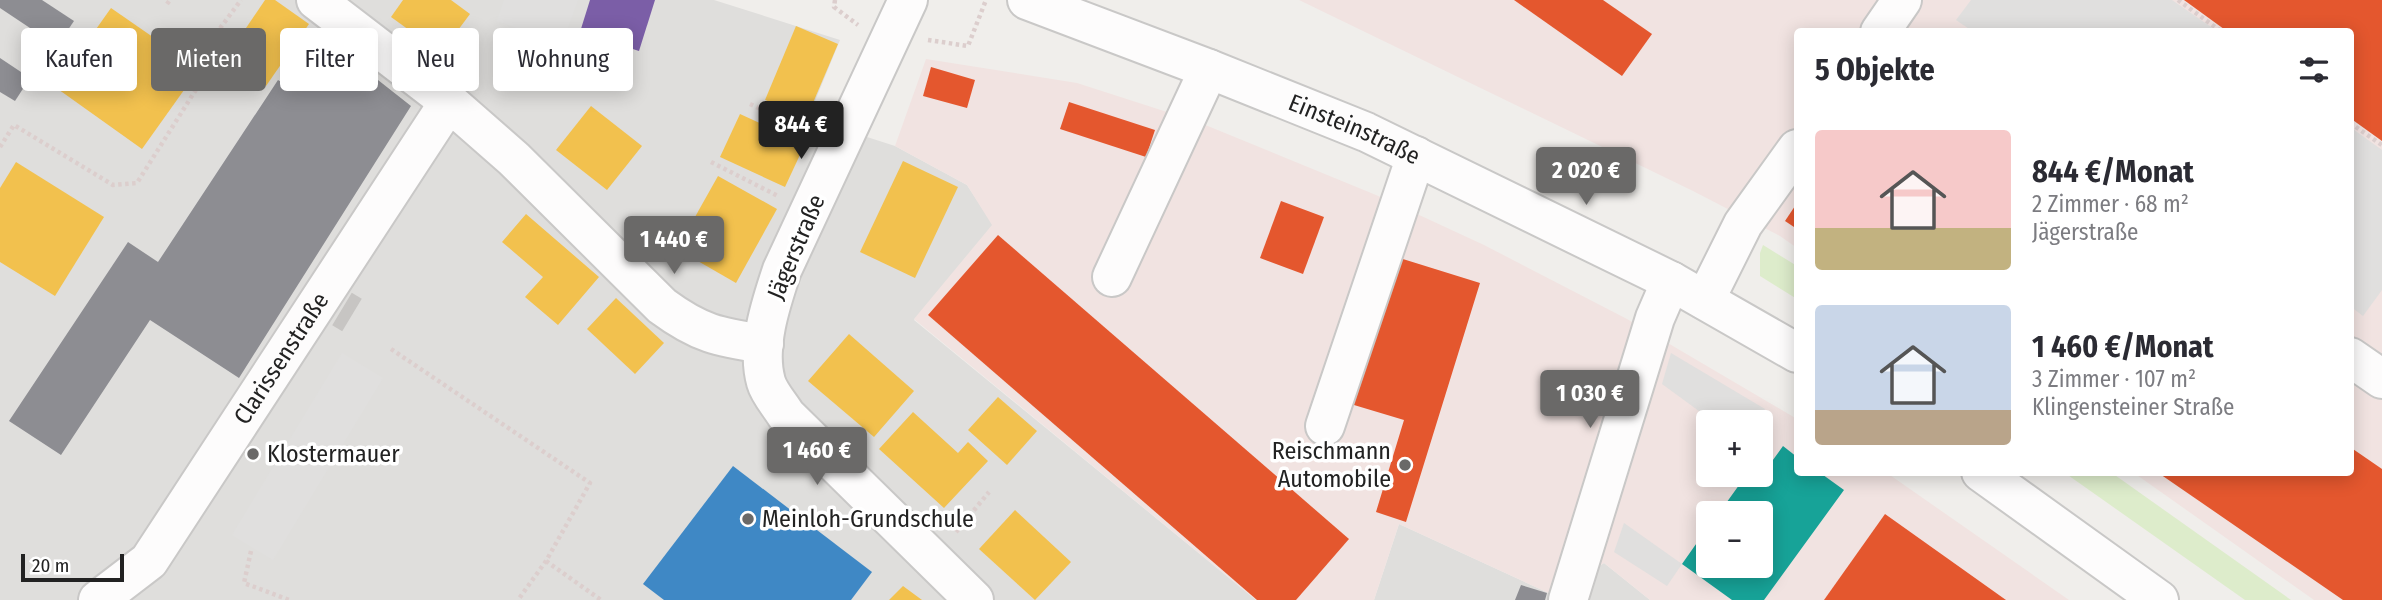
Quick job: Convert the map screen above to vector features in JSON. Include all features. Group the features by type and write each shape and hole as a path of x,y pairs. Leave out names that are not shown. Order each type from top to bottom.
{"street":[{"path":"316,0 449,102 514,159 662,306 687,324 718,337 764,344"},
{"name":"Jägerstraße","path":"908,0 782,270 769,310 764,344 766,382 786,415 951,586"},
{"name":"Einsteinstraße","path":"1027,0 1077,10 1209,69 1366,132 1671,281 1794,351"},
{"path":"1882,28 1902,0"},
{"path":"1112,276 1209,69"},
{"name":"Clarissenstraße","path":"98,600 149,561 332,302 449,102"},
{"path":"1705,300 1743,223 1794,153"},
{"path":"1325,426 1416,156"},
{"path":"1568,600 1656,318 1671,281"},
{"path":"2354,360 2382,379"},
{"path":"1987,476 2159,600"}],"path":[{"path":"0,147 15,125 113,185 137,183 214,61 201,54 241,0"},
{"path":"2178,0 2216,28"},
{"path":"750,104 840,147"},
{"path":"2354,125 2382,145"},
{"path":"711,162 810,212"},
{"path":"391,349 590,483 546,561 518,600"},
{"path":"951,586 989,492"},
{"path":"251,551 244,583 289,600"},
{"path":"546,561 601,600"}],"shaded area":[{"path":"0,0 714,0 840,40 808,118 895,146 967,185 993,225 914,320 1256,600 0,600"},
{"path":"504,0 578,0 568,28 517,28 497,21"},
{"path":"1299,0 2382,0 2382,600 2314,600 2138,476 2354,476 2354,28 1794,28 1794,246 1693,191"},
{"path":"1971,0 2172,0 2213,28 1968,28 1956,20"},
{"path":"926,59 1077,83 1198,122 1376,195 1484,245 1627,319 1794,417 1794,476 1891,476 2069,600 1650,600 1604,563 1553,595 1399,524 1374,600 1256,600 914,319 992,225 967,185 895,146"},
{"path":"2354,130 2382,150 2382,290 2363,316 2354,309"},
{"path":"342,353 383,378 273,560 232,535"},
{"path":"1671,353 1765,409 1698,410 1662,384"},
{"path":"1624,523 1682,564 1667,586 1614,552"},
{"path":"1399,524 1553,595 1604,563 1650,600 1374,600"}],"green space":[{"path":"1763,245 1794,264 1794,297 1760,276 1760,253"},
{"path":"2069,476 2116,476 2291,600 2245,600"}],"building: Wohnen":[{"path":"265,0 275,0 309,24 306,28 280,28 280,66 266,86 266,28 246,28"},
{"path":"403,0 451,0 470,14 460,28 406,28 391,17"},
{"path":"111,8 151,36 151,91 183,91 142,149 61,91 137,91 137,28 97,28"},
{"path":"796,26 838,44 807,117 765,100"},
{"path":"591,106 642,146 607,190 556,150"},
{"path":"740,114 805,144 785,187 720,157"},
{"path":"903,161 958,187 915,278 860,252"},
{"path":"16,162 104,217 55,296 0,262 0,188"},
{"path":"718,176 777,209 736,283 677,249"},
{"path":"526,214 599,277 558,325 525,297 543,277 502,242"},
{"path":"616,298 664,343 635,374 587,329"},
{"path":"849,334 914,391 874,437 808,381"},
{"path":"998,397 1037,431 1007,465 968,430"},
{"path":"913,412 958,453 968,442 988,461 944,508 879,449"},
{"path":"1015,510 1071,562 1035,600 979,549"},
{"path":"903,586 922,600 889,600"}],"building: Handel":[{"path":"1514,0 1603,0 1652,34 1622,76"},
{"path":"2184,0 2382,0 2382,141 2354,121 2354,28 2222,28"},
{"path":"931,67 975,80 967,108 923,96"},
{"path":"1069,102 1155,130 1146,157 1060,129"},
{"path":"1281,201 1324,217 1303,274 1260,258"},
{"path":"1794,208 1794,227 1785,221"},
{"path":"998,235 1349,539 1296,600 1257,600 928,315"},
{"path":"1390,255 1480,283 1406,522 1376,512 1404,420 1344,402"},
{"path":"2354,450 2382,469 2382,600 2343,600 2163,476 2354,476"},
{"path":"1885,514 2006,600 1824,600"}],"building: Büros":[{"path":"590,0 655,0 639,51 633,49 633,28 581,28"}],"building: Schulen":[{"name":"Meinloh-Grundschule","path":"733,466 872,572 851,600 664,600 643,584"}],"building: Öffentlich":[{"path":"1783,446 1794,455 1794,476 1825,476 1844,490 1764,600 1732,600 1701,578 1773,578 1773,501 1728,501 1738,487 1773,487 1773,460"},
{"path":"1696,544 1696,574 1682,564"}],"building: Industrie":[{"path":"0,0 42,0 74,21 69,28 30,28 0,8"},
{"path":"0,58 21,72 22,91 15,101 0,92"},
{"path":"278,80 280,91 378,91 378,80 411,106 239,378 150,320 61,455 9,421 128,242 158,262"},
{"path":"1521,585 1547,593 1545,600 1515,600"}],"tunnel":[{"path":"342,309 352,315"}],"place":[{"name":"Klostermauer","path":"253,454"},
{"name":"Reischmann Automobile","path":"1405,465"},
{"name":"Meinloh-Grundschule","path":"748,519"}]}
